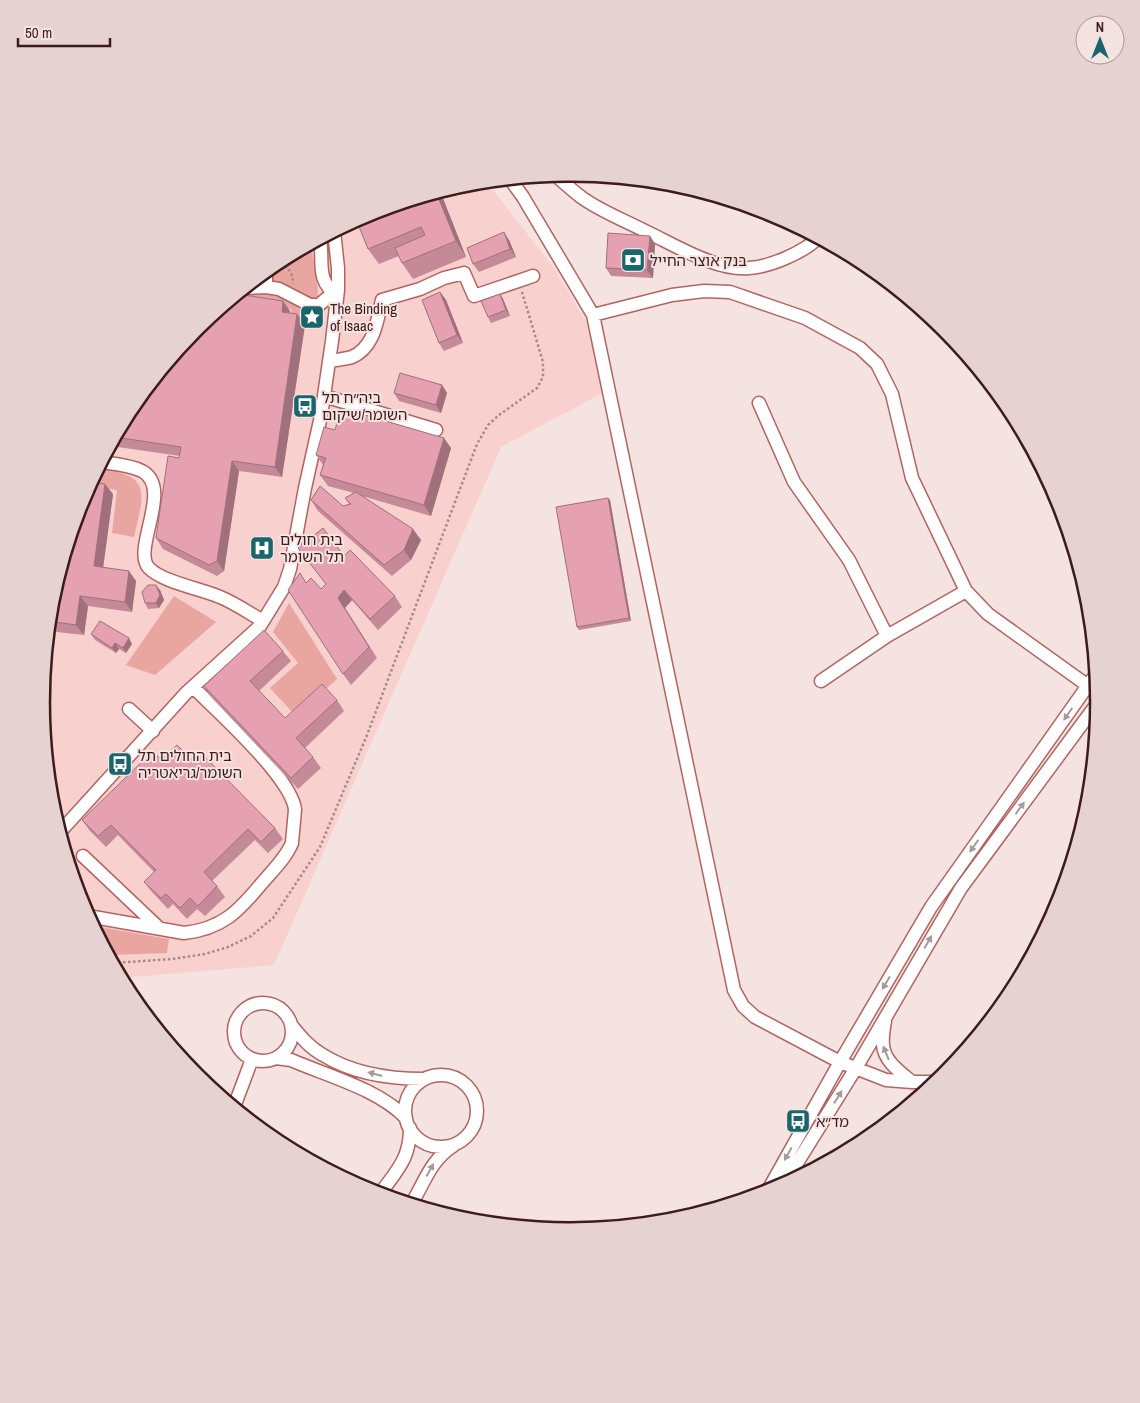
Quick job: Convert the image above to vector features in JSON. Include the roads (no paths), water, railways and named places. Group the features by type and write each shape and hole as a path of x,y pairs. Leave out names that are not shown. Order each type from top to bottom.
{"street":[{"path":"564,182 582,197 619,218 688,251 716,263 734,268 750,268 786,259 812,242"},
{"path":"517,185 592,315 734,990 743,1006 755,1017 840,1062 886,1080 924,1082"},
{"path":"66,826 193,687 260,626 284,587 290,569 324,396 338,268 335,238"},
{"path":"321,245 323,281 336,294"},
{"path":"329,361 352,356 364,348 374,334 382,300 420,289 444,278 464,273 474,296 533,276"},
{"path":"266,280 266,286"},
{"path":"256,287 266,286 279,289 310,305 319,305 336,294"},
{"path":"592,315 672,295 704,291 730,292 805,318 860,348 877,364 892,394 912,478 966,592 988,614 1090,688"},
{"path":"324,396 436,430"},
{"path":"759,403 794,482 849,560 887,636"},
{"path":"108,463 130,467 144,472 151,479 154,486 155,498 146,550 148,568 175,582 220,597 263,620"},
{"path":"821,681 887,636 966,592"},
{"path":"98,918 184,933 200,931 222,923 254,892 282,860 292,843 295,809 286,789 269,765 193,687"},
{"path":"774,1180 931,907 1090,694"},
{"path":"130,709 153,731"},
{"path":"792,1172 856,1068 961,888 1090,714"},
{"path":"83,856 159,928"},
{"path":"424,1079 386,1077 351,1068 323,1056 308,1045 292,1026 287,1014 274,1005 262,1002 250,1005 236,1018 234,1024 233,1036 235,1042 242,1052 252,1059 260,1061 276,1058 291,1060 375,1094 396,1107 422,1141 438,1147 457,1144"},
{"path":"886,1014 883,1045 885,1054 890,1063 912,1082"},
{"path":"276,1058 289,1046 292,1038 292,1026"},
{"path":"237,1100 252,1059"},
{"path":"385,1187 403,1163 408,1151 406,1102 410,1092 424,1079 432,1076 444,1075 456,1078 466,1084 473,1094 477,1104 476,1122 470,1134 435,1161 415,1198"}],"place":[{"name":"בנק אוצר החייל","path":"633,260"},
{"name":"The Binding of Isaac","path":"312,317"},
{"name":"ביה״ח תל השומר/שיקום","path":"305,406"},
{"name":"בית חולים תל השומר","path":"262,548"},
{"name":"בית החולים תל השומר/גריאטריה","path":"120,764"},
{"name":"מד״א","path":"798,1121"}]}
